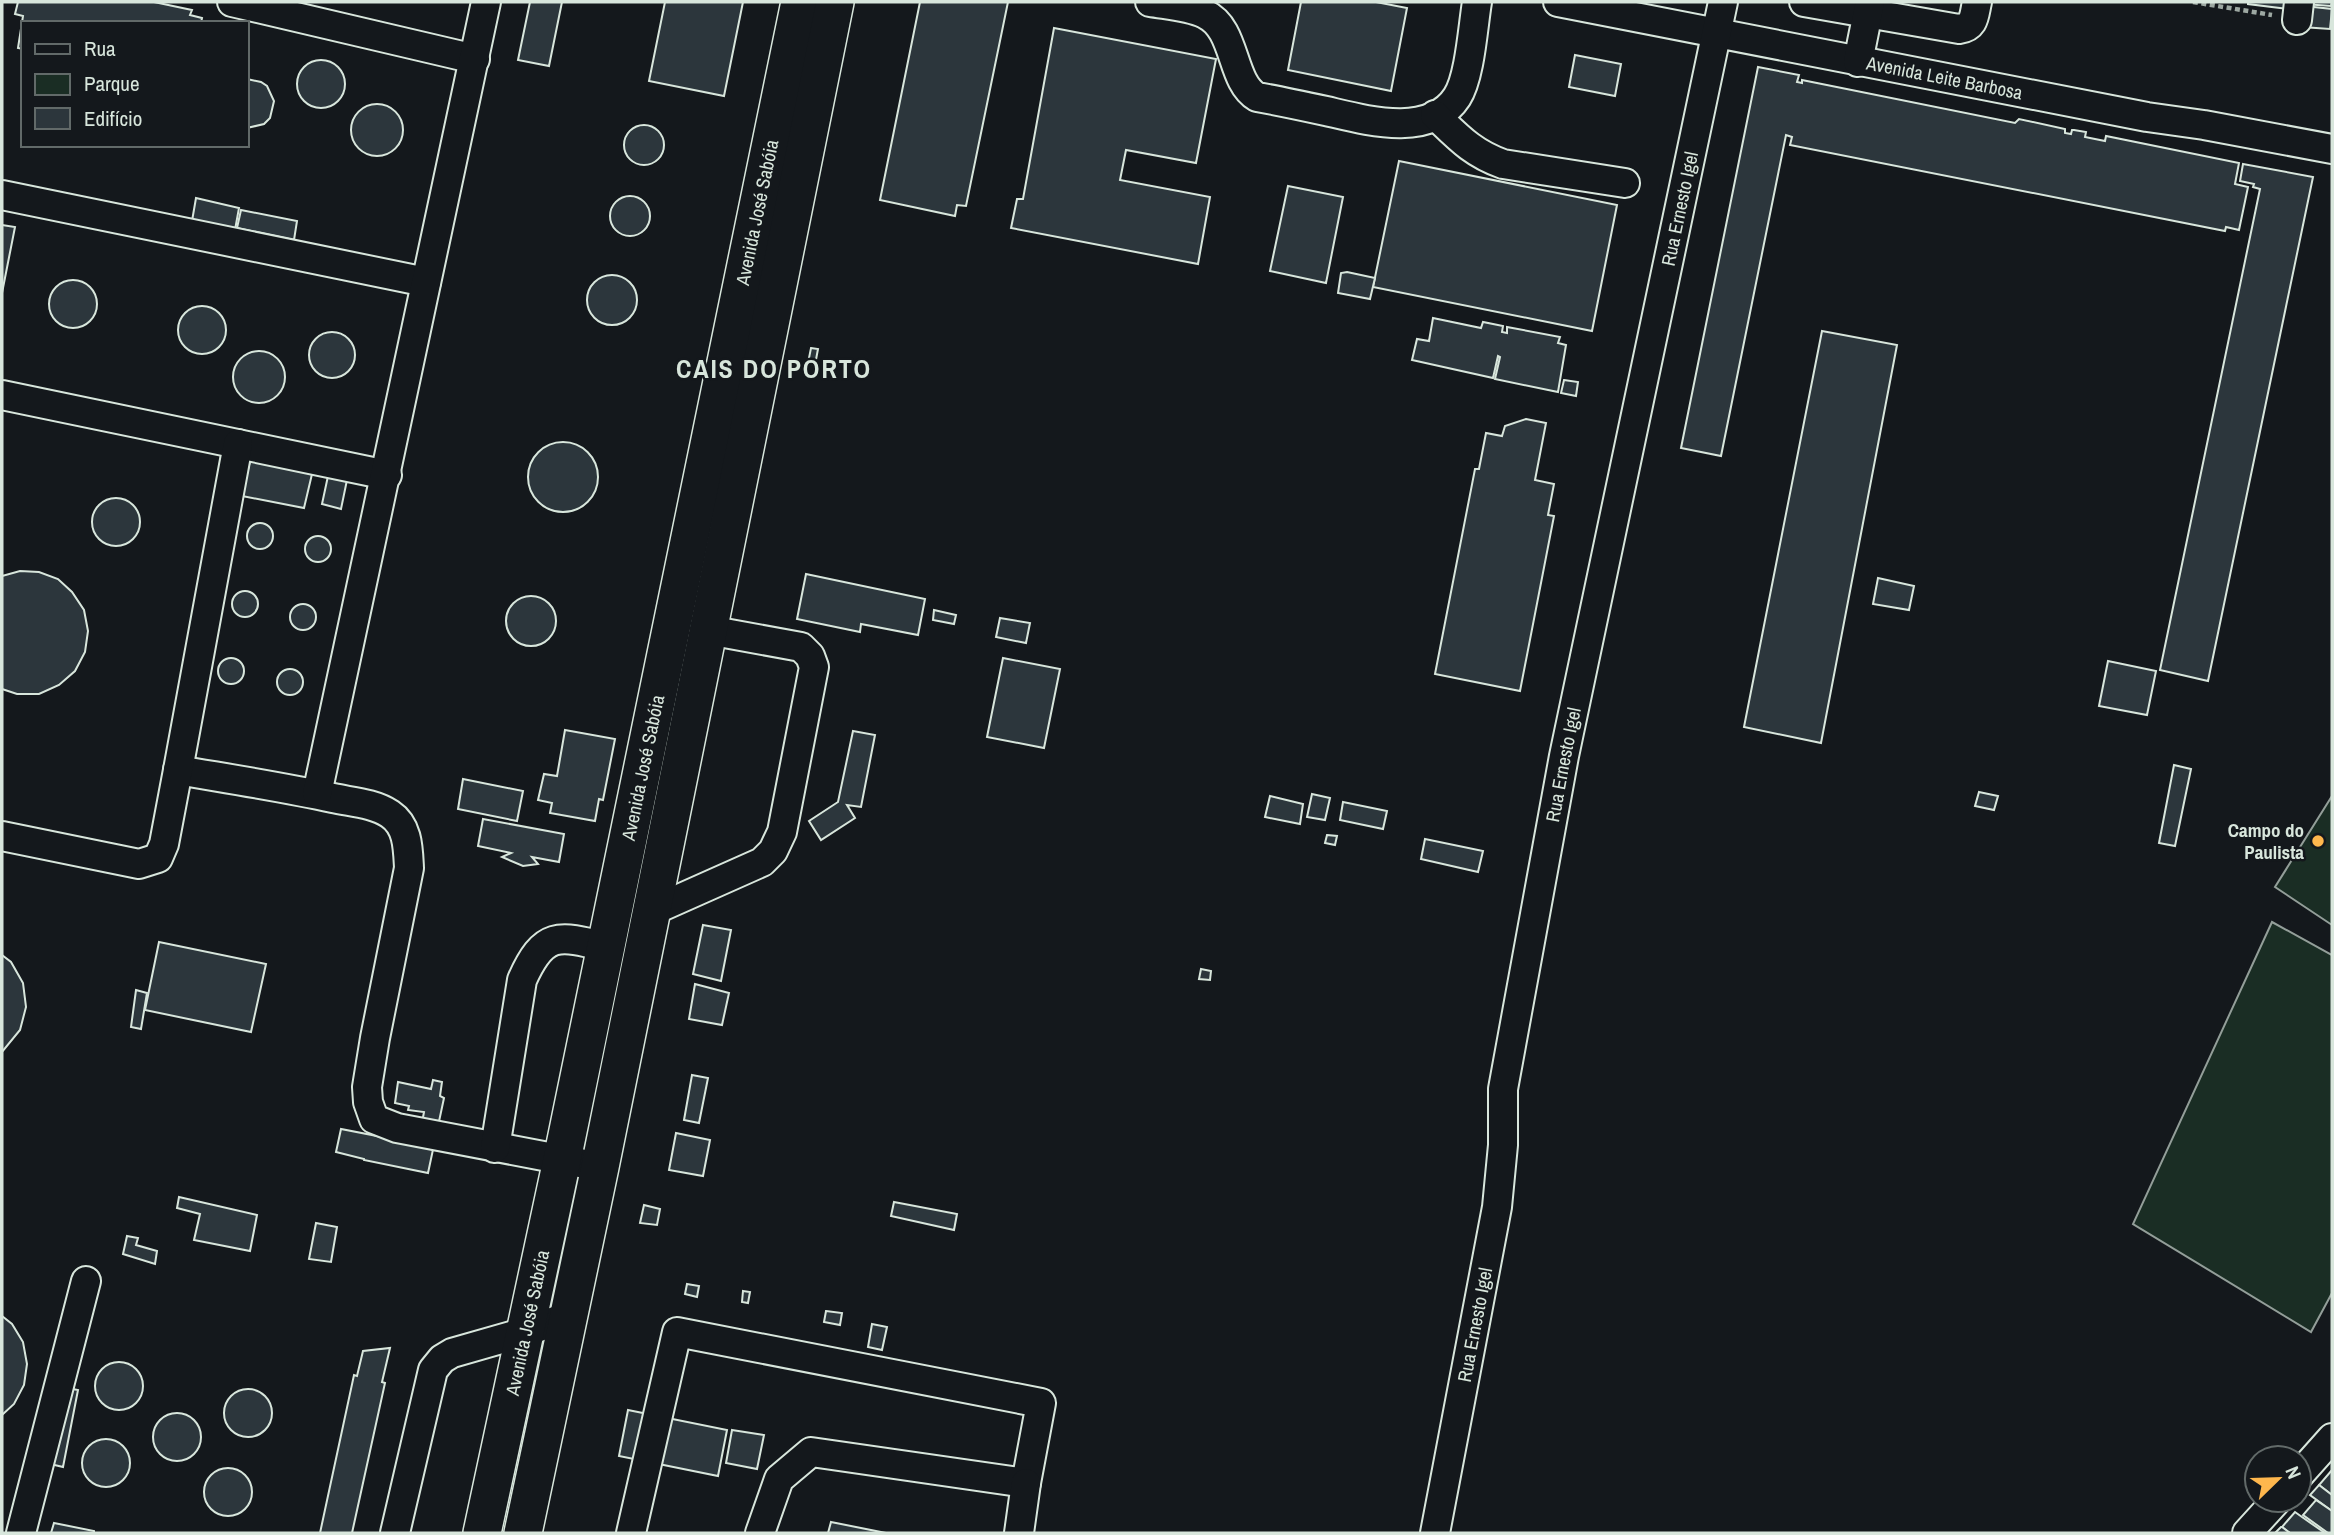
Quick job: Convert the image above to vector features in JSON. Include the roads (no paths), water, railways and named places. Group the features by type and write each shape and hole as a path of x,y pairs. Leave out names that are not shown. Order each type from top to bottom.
{"main road":[{"name":"Avenida José Sabóia","path":"482,1533 562,1160 800,2"},
{"name":"Avenida José Sabóia","path":"523,1533 600,1167 835,2"}],"street":[{"path":"234,2 475,59"},
{"path":"317,794 486,2"},
{"path":"1150,2 1203,13 1214,19 1222,28 1247,86 1257,97 1381,123 1420,121 1448,107 1458,96 1464,80 1477,2"},
{"name":"Avenida Leite Barbosa","path":"1558,2 2147,117 2332,149"},
{"name":"Rua Ernesto Igel","path":"1435,1533 1497,1207 1503,1145 1503,1089 1564,756 1723,2"},
{"path":"1804,2 1869,7 1959,29 1967,28 1973,22 1977,2"},
{"path":"1858,62 1869,7"},
{"path":"1435,115 1470,149 1486,158 1503,164 1625,183"},
{"path":"2,195 426,282"},
{"path":"2,395 387,475"},
{"path":"2,836 139,864 158,858 164,844 238,444"},
{"path":"652,911 762,862 773,851 782,832 814,667 810,656 801,648 708,630"},
{"path":"178,770 370,806 390,814 402,827 407,842 409,868 374,1038 367,1087 368,1102 374,1119 397,1128 600,1167"},
{"path":"495,1147 522,980 532,958 543,946 558,938 571,938 606,947"},
{"path":"21,1533 86,1281"},
{"path":"396,1533 432,1370 452,1353 569,1316"},
{"path":"631,1533 677,1332 1041,1403 1019,1533"},
{"path":"2313,1459 2332,1438"},
{"path":"760,1533 779,1479 811,1452 1026,1483"},
{"path":"2247,1533 2264,1514"}],"place":[{"name":"Campo do Paulista","path":"2318,841"}],"district":[{"name":"CAIS DO PORTO","path":"774,369"}]}
